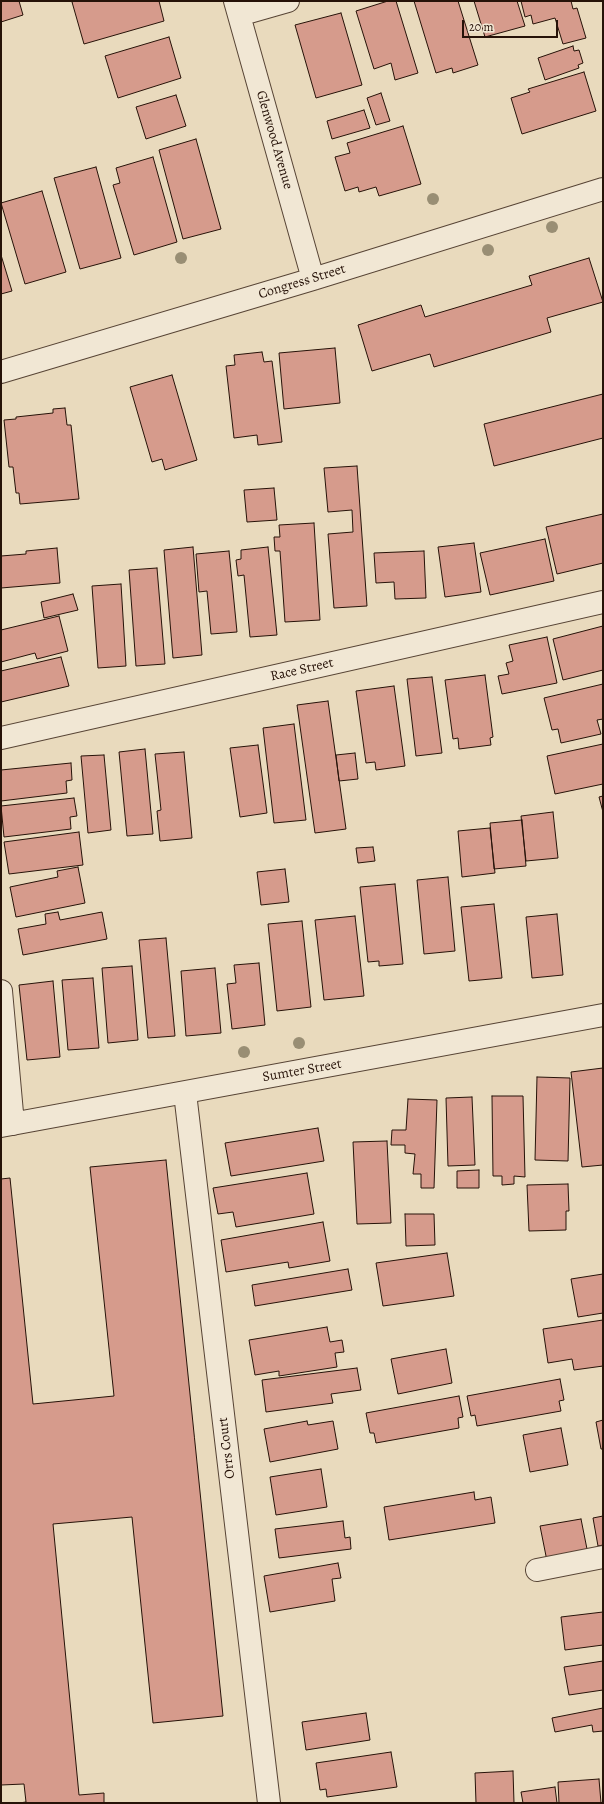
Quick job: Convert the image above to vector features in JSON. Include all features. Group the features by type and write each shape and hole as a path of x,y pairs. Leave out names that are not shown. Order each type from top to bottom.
{"street":[{"path":"237,8 288,1"},
{"name":"Glenwood Avenue","path":"237,8 314,279"},
{"name":"Congress Street","path":"1,372 314,279 603,189"},
{"name":"Race Street","path":"1,738 603,602"},
{"path":"1,991 7,1125"},
{"name":"Sumter Street","path":"7,1125 603,1015"},
{"name":"Orrs Court","path":"185,1093 269,1803"},
{"path":"537,1570 603,1557"}],"building":[{"path":"1,1 19,1 23,15 1,22"},
{"path":"159,1 164,21 84,44 72,2"},
{"path":"388,1 396,1 418,73 395,80 391,63 374,69 356,11"},
{"path":"414,1 458,1 478,65 453,73 452,68 436,73"},
{"path":"474,1 517,1 525,26 485,37"},
{"path":"521,1 571,1 573,9 577,8 586,38 563,44 555,18 533,24 531,15 525,17"},
{"path":"341,13 362,85 316,98 295,25"},
{"path":"169,37 181,78 118,98 105,56"},
{"path":"573,46 574,51 579,50 583,63 578,65 579,68 545,80 538,58"},
{"path":"584,72 596,111 522,134 511,98 530,92 528,89"},
{"path":"381,93 390,121 376,125 367,98"},
{"path":"176,95 186,126 146,139 136,107"},
{"path":"364,110 370,128 332,139 327,121"},
{"path":"403,126 421,184 379,196 376,187 359,192 358,187 345,191 335,157 350,153 347,143"},
{"path":"196,139 221,229 183,239 159,150"},
{"path":"153,157 177,242 134,255 113,185 120,183 116,168"},
{"path":"96,167 121,258 80,269 54,178"},
{"path":"42,191 66,272 25,284 1,203"},
{"path":"1,255 12,291 1,294"},
{"path":"589,258 603,302 547,318 551,332 434,367 430,354 372,371 358,325 421,305 425,317 532,285 529,276"},
{"path":"335,348 340,403 284,409 279,353"},
{"path":"262,352 264,362 272,361 282,442 258,445 257,435 234,438 226,366 235,365 234,355"},
{"path":"172,375 197,460 165,470 162,459 152,462 130,387"},
{"path":"603,394 603,438 494,466 484,424"},
{"path":"65,408 67,425 71,425 79,499 20,504 19,493 16,493 13,467 9,467 4,420 16,419 16,417 53,413 53,409"},
{"path":"357,466 367,606 334,608 328,534 353,532 352,510 328,512 324,468"},
{"path":"274,488 277,520 247,522 244,490"},
{"path":"603,514 603,563 557,574 546,527"},
{"path":"314,523 320,620 285,622 280,551 275,551 274,537 280,537 279,525"},
{"path":"545,539 554,581 490,595 480,553"},
{"path":"474,543 481,592 445,597 438,547"},
{"path":"193,547 202,655 173,658 164,550"},
{"path":"268,547 277,635 250,637 244,575 238,576 236,560 241,559 241,550"},
{"path":"57,548 60,583 1,588 1,556 26,554 26,551"},
{"path":"229,551 237,632 211,634 207,591 199,592 196,554"},
{"path":"424,551 426,598 395,599 394,582 376,583 374,553"},
{"path":"157,568 165,664 136,666 129,570"},
{"path":"121,584 126,666 98,668 92,586"},
{"path":"73,594 78,610 44,618 41,602"},
{"path":"59,616 68,651 37,659 35,653 1,662 1,630"},
{"path":"603,626 603,670 563,680 553,639"},
{"path":"547,637 557,683 502,694 498,676 509,674 506,663 513,661 509,645"},
{"path":"61,657 69,686 1,702 1,671"},
{"path":"485,675 493,737 490,738 491,745 459,749 458,738 453,739 445,680"},
{"path":"432,677 442,753 416,756 407,679"},
{"path":"603,684 603,719 597,720 601,734 561,743 558,729 552,730 544,698"},
{"path":"394,686 405,766 376,770 375,762 366,763 356,691"},
{"path":"328,701 346,829 315,833 297,705"},
{"path":"294,724 306,820 274,823 263,728"},
{"path":"603,744 603,784 555,794 547,756"},
{"path":"258,745 267,813 240,817 230,748"},
{"path":"145,749 153,834 127,836 119,752"},
{"path":"184,752 192,838 160,841 157,811 161,810 155,754"},
{"path":"355,753 358,779 339,781 336,755"},
{"path":"104,755 111,830 88,833 81,756"},
{"path":"71,763 72,780 66,781 67,793 1,801 1,770"},
{"path":"603,796 603,812 599,797"},
{"path":"74,798 77,816 70,817 71,829 4,837 1,806"},
{"path":"553,812 558,858 526,861 521,816"},
{"path":"522,820 526,866 494,869 490,823"},
{"path":"490,828 495,873 462,877 458,831"},
{"path":"79,832 83,865 9,874 4,842"},
{"path":"373,847 375,861 358,863 356,848"},
{"path":"78,867 85,903 16,917 10,887 58,877 57,871"},
{"path":"285,869 289,902 261,905 257,872"},
{"path":"448,877 455,951 424,954 417,880"},
{"path":"395,884 403,964 379,966 379,961 368,962 360,887"},
{"path":"494,904 502,978 469,981 461,907"},
{"path":"58,912 60,920 102,912 107,939 23,955 18,929 46,924 45,914"},
{"path":"557,914 563,975 532,978 526,917"},
{"path":"355,916 364,996 324,1000 315,920"},
{"path":"302,921 311,1007 277,1011 268,924"},
{"path":"166,938 175,1036 148,1038 139,940"},
{"path":"259,963 265,1025 232,1029 227,984 236,983 234,965"},
{"path":"132,966 138,1040 108,1043 102,968"},
{"path":"215,968 221,1033 186,1036 181,971"},
{"path":"93,978 99,1048 68,1050 62,980"},
{"path":"53,981 60,1057 27,1060 19,985"},
{"path":"603,1068 603,1165 582,1167 571,1072"},
{"path":"537,1077 570,1078 568,1161 535,1160"},
{"path":"492,1096 523,1096 525,1177 514,1176 514,1184 502,1185 502,1176 493,1176"},
{"path":"472,1097 475,1165 448,1166 446,1098"},
{"path":"408,1099 437,1100 434,1188 421,1188 421,1174 413,1174 415,1154 405,1153 405,1145 391,1145 392,1130 406,1130"},
{"path":"318,1128 324,1161 231,1176 225,1143"},
{"path":"387,1141 391,1223 357,1224 353,1142"},
{"path":"166,1160 223,1716 153,1723 132,1517 53,1524 79,1795 104,1793 104,1803 19,1803 26,1802 24,1784 1,1785 1,1179 10,1178 33,1404 114,1396 90,1167"},
{"path":"479,1170 479,1188 457,1188 457,1171"},
{"path":"307,1173 314,1214 236,1227 233,1212 218,1214 213,1188"},
{"path":"568,1184 569,1211 566,1211 566,1230 529,1231 527,1185"},
{"path":"405,1214 434,1214 435,1245 406,1246"},
{"path":"323,1222 330,1261 289,1268 288,1262 226,1272 221,1240"},
{"path":"447,1253 454,1296 383,1306 376,1263"},
{"path":"348,1269 352,1290 255,1306 252,1285"},
{"path":"603,1274 603,1313 578,1317 571,1279"},
{"path":"603,1320 603,1366 574,1370 572,1359 548,1363 543,1329"},
{"path":"327,1327 330,1342 342,1340 344,1352 335,1353 337,1367 279,1376 279,1371 255,1375 249,1340"},
{"path":"446,1349 452,1383 398,1394 391,1359"},
{"path":"357,1368 361,1390 331,1394 333,1403 266,1412 262,1380"},
{"path":"560,1379 564,1400 559,1401 561,1411 477,1426 475,1415 471,1416 467,1396"},
{"path":"459,1396 463,1417 458,1418 459,1428 376,1443 374,1433 370,1433 366,1413"},
{"path":"603,1420 603,1449 601,1449 596,1422"},
{"path":"307,1421 308,1425 333,1421 338,1449 270,1462 264,1429"},
{"path":"561,1428 568,1465 530,1472 523,1435"},
{"path":"321,1469 327,1507 276,1515 270,1477"},
{"path":"474,1492 475,1500 491,1497 495,1523 389,1540 384,1507"},
{"path":"603,1516 603,1545 598,1546 593,1518"},
{"path":"581,1519 588,1554 547,1561 540,1526"},
{"path":"343,1521 345,1538 350,1537 351,1549 279,1558 275,1529"},
{"path":"338,1563 341,1578 332,1579 335,1601 270,1612 264,1576"},
{"path":"603,1612 603,1645 565,1650 561,1617"},
{"path":"603,1661 603,1690 569,1695 564,1667"},
{"path":"603,1708 603,1731 593,1732 592,1725 555,1732 552,1718"},
{"path":"366,1713 370,1740 306,1750 302,1722"},
{"path":"391,1752 397,1787 327,1797 326,1789 320,1790 316,1763"},
{"path":"513,1771 514,1803 476,1803 475,1773"},
{"path":"599,1779 601,1803 559,1803 558,1782"},
{"path":"555,1787 557,1803 523,1803 521,1792"}]}
